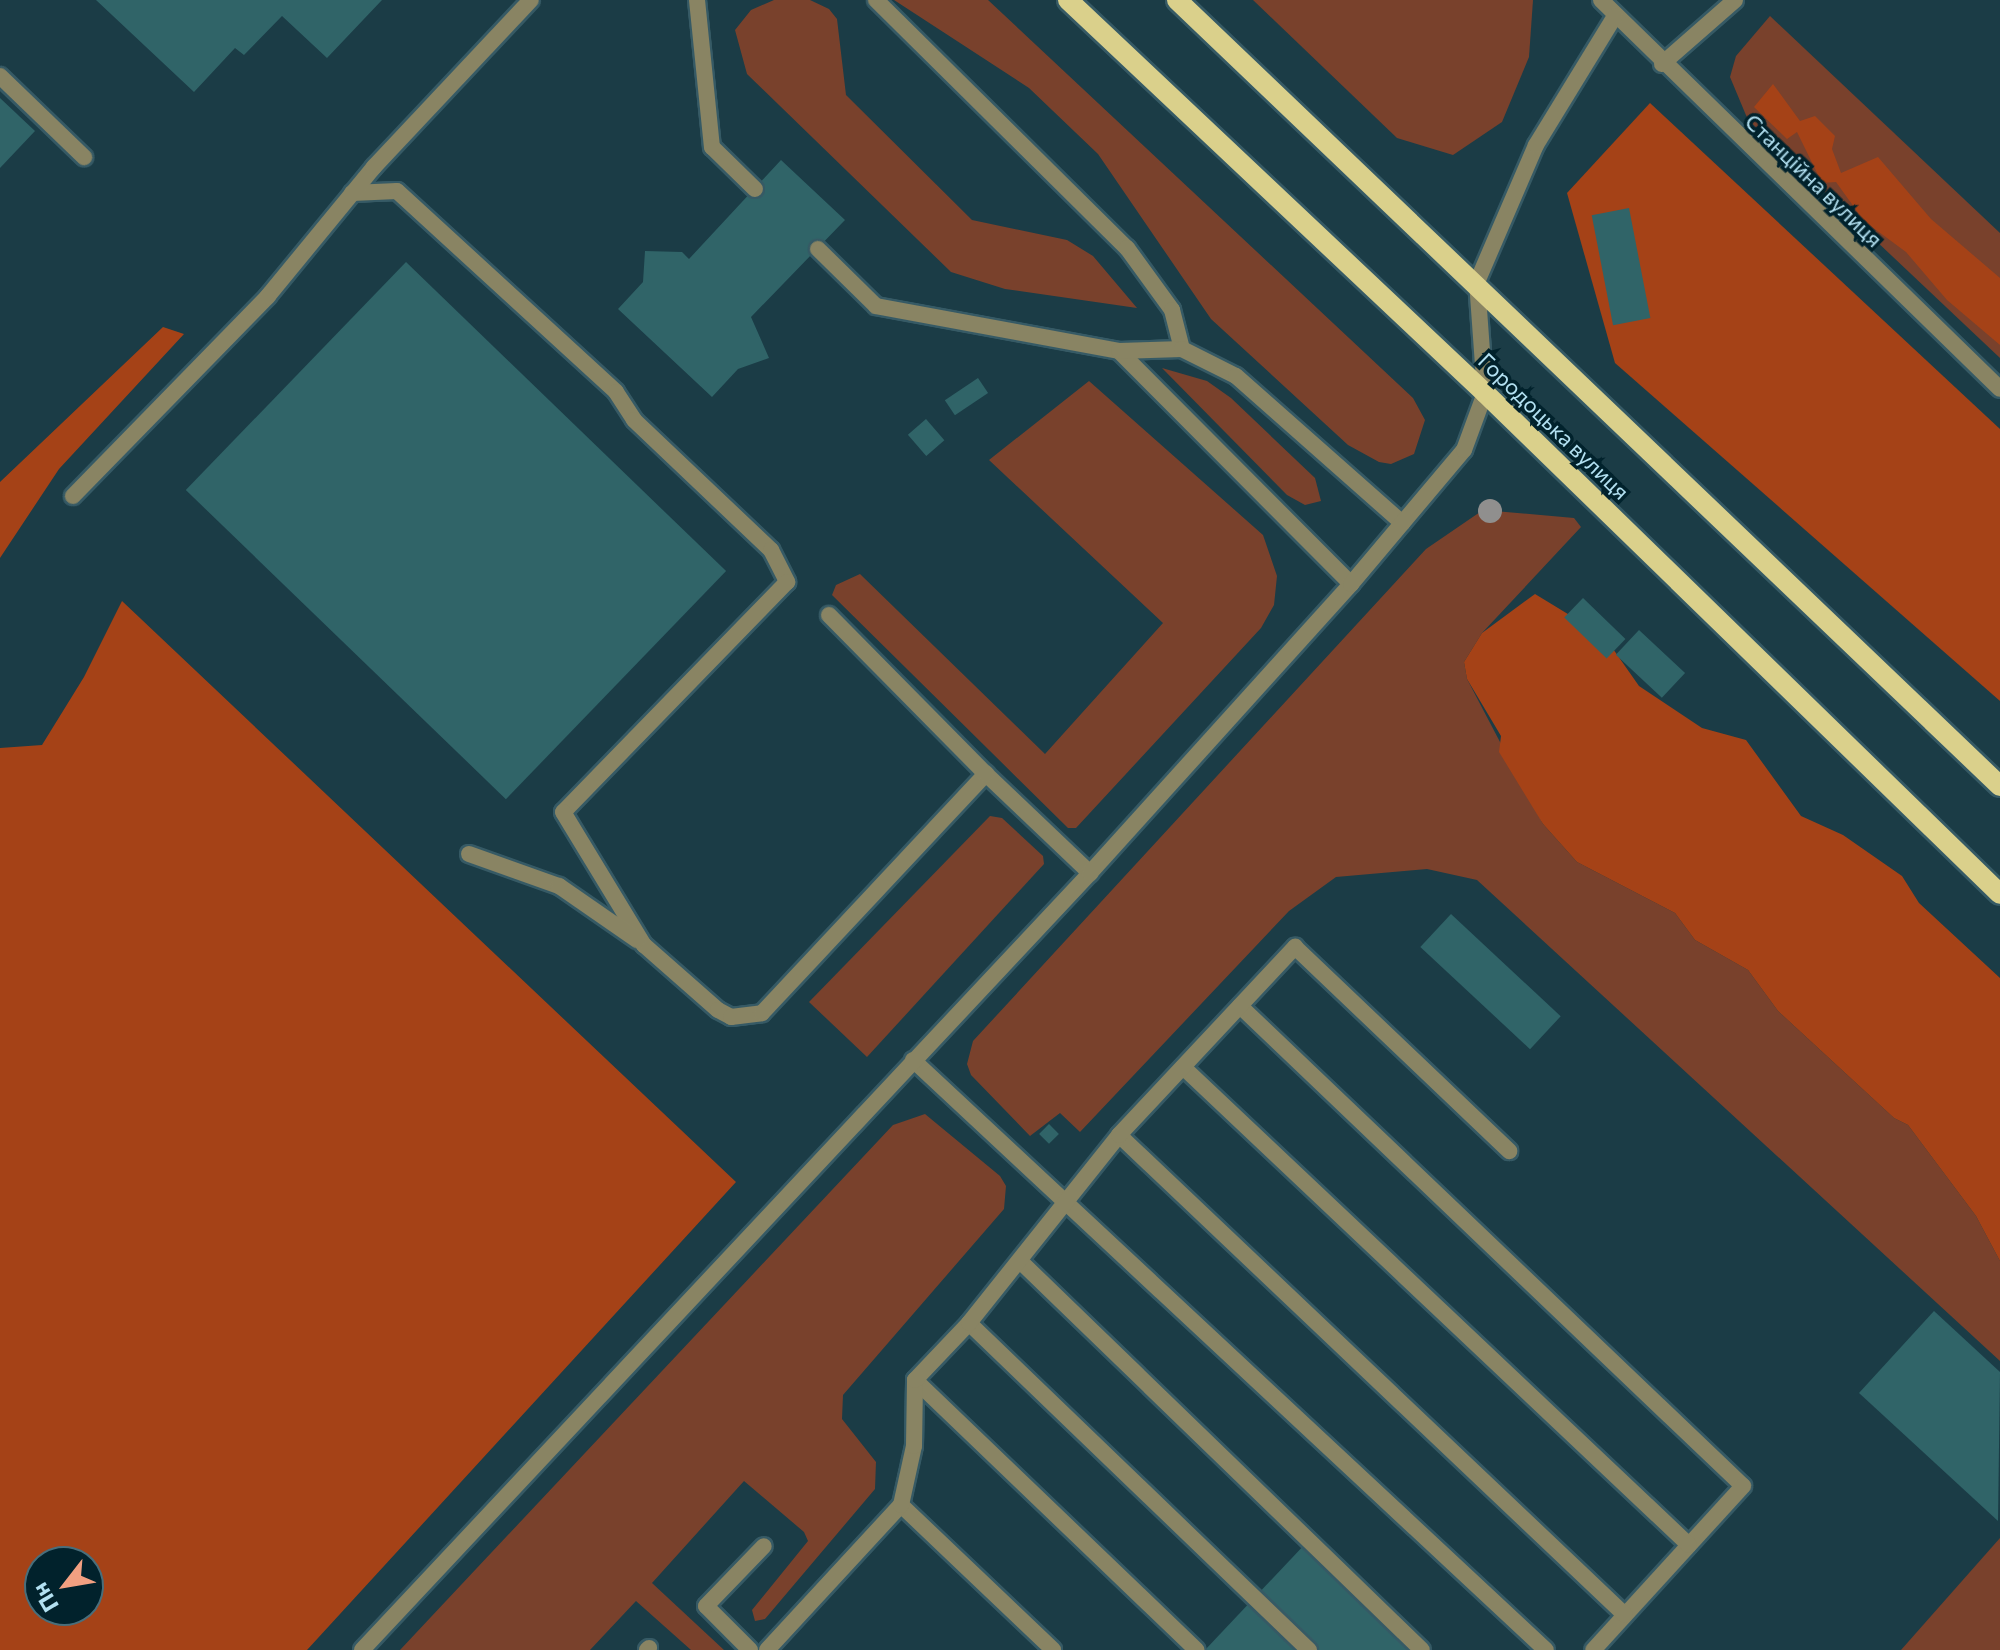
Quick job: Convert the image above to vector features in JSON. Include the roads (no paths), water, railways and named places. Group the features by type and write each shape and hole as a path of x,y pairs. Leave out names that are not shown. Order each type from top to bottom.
{"main road":[{"name":"Городоцька вулиця","path":"1068,0 1485,393 2000,894"},
{"path":"1177,0 1477,282 2000,786"}],"street":[{"path":"73,496 268,296 352,193 531,0"},
{"path":"697,0 712,147 755,189"},
{"path":"876,0 1127,248 1172,310 1182,349"},
{"name":"Станційна вулиця","path":"1601,0 1662,64 2000,389"},
{"path":"1662,64 1735,0"},
{"path":"362,1650 1090,873 1351,584 1464,450 1485,393 1477,282 1536,145 1615,16"},
{"path":"0,76 84,157"},
{"path":"352,193 397,191 616,392 634,420 771,550 787,582 563,812 644,945"},
{"path":"818,249 876,306 1119,351 1182,349 1236,376 1402,523"},
{"path":"1119,351 1351,584"},
{"path":"829,615 986,774 1090,873"},
{"path":"469,854 559,886 644,945 718,1010 731,1017 762,1013 986,774"},
{"path":"767,1650 901,1505 914,1446 915,1380 969,1323 1119,1135 1295,947 1509,1151"},
{"path":"1240,1006 1743,1486 1593,1650"},
{"path":"913,1060 1546,1650"},
{"path":"1183,1067 1689,1545"},
{"path":"1119,1135 1625,1615"},
{"path":"1020,1261 1422,1650"},
{"path":"969,1323 1309,1650"},
{"path":"915,1380 1197,1650"},
{"path":"901,1505 1053,1650"},
{"path":"750,1650 706,1606 764,1546"}]}
